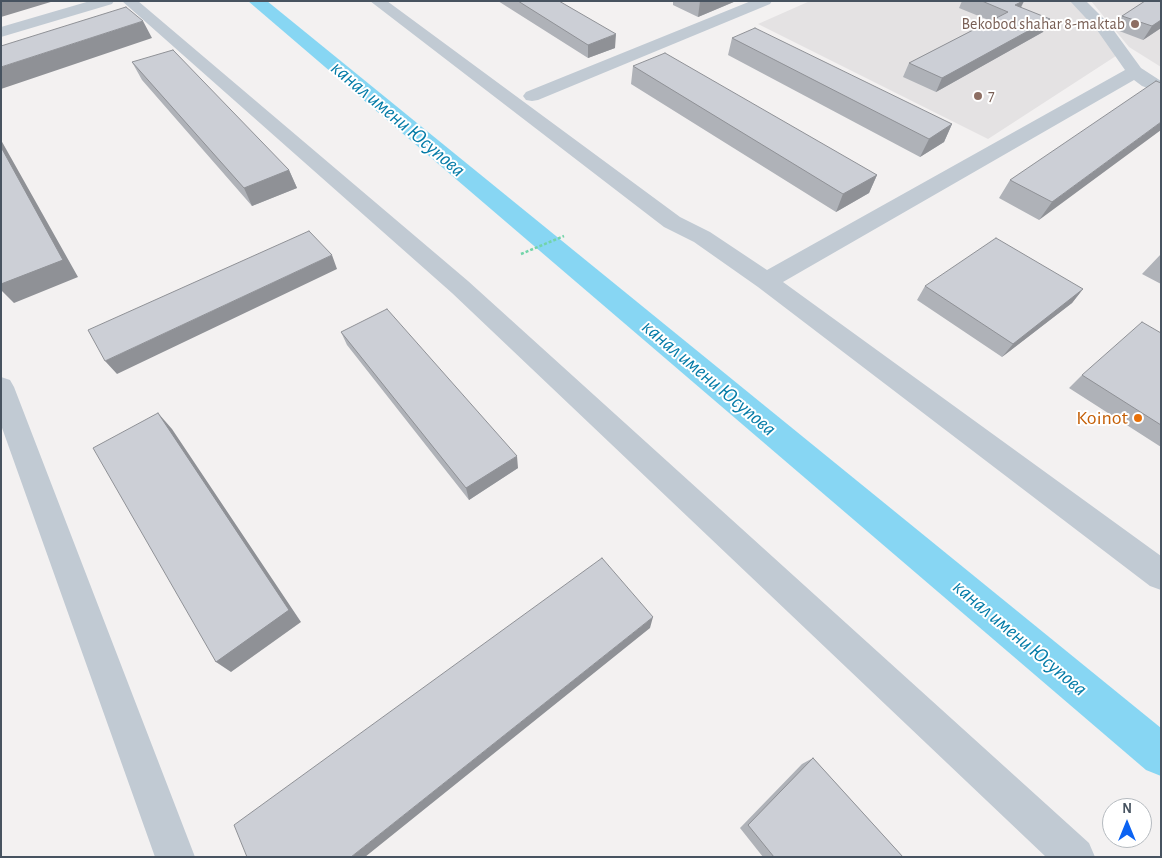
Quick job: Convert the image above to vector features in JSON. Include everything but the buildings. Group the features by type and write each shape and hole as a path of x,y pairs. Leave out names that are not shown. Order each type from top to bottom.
{"street":[{"path":"1,32 106,1"},
{"path":"377,1 672,222 702,238 766,281 1161,575"},
{"path":"403,1 548,108"},
{"path":"532,96 765,1"},
{"path":"1076,1 1103,27 1135,72 1148,82 1161,88"},
{"path":"129,7 460,287 1075,857"},
{"path":"766,281 1135,72"},
{"path":"682,207 690,213 702,238"},
{"path":"1,387 175,857"}],"path":[{"path":"521,254 564,236"}],"shaded area":[{"name":"7","path":"810,1 1073,1 1119,54 988,139 758,24"},
{"name":"Bekobod shahar 8-maktab","path":"1091,1 1161,1 1161,67 1129,47"}],"waterway":[{"name":"канал имени Юсупова","path":"256,1 1161,755"}],"place":[{"name":"Bekobod shahar 8-maktab","path":"1135,24"},
{"name":"7","path":"978,96"},
{"name":"Koinot","path":"1138,418"}]}
